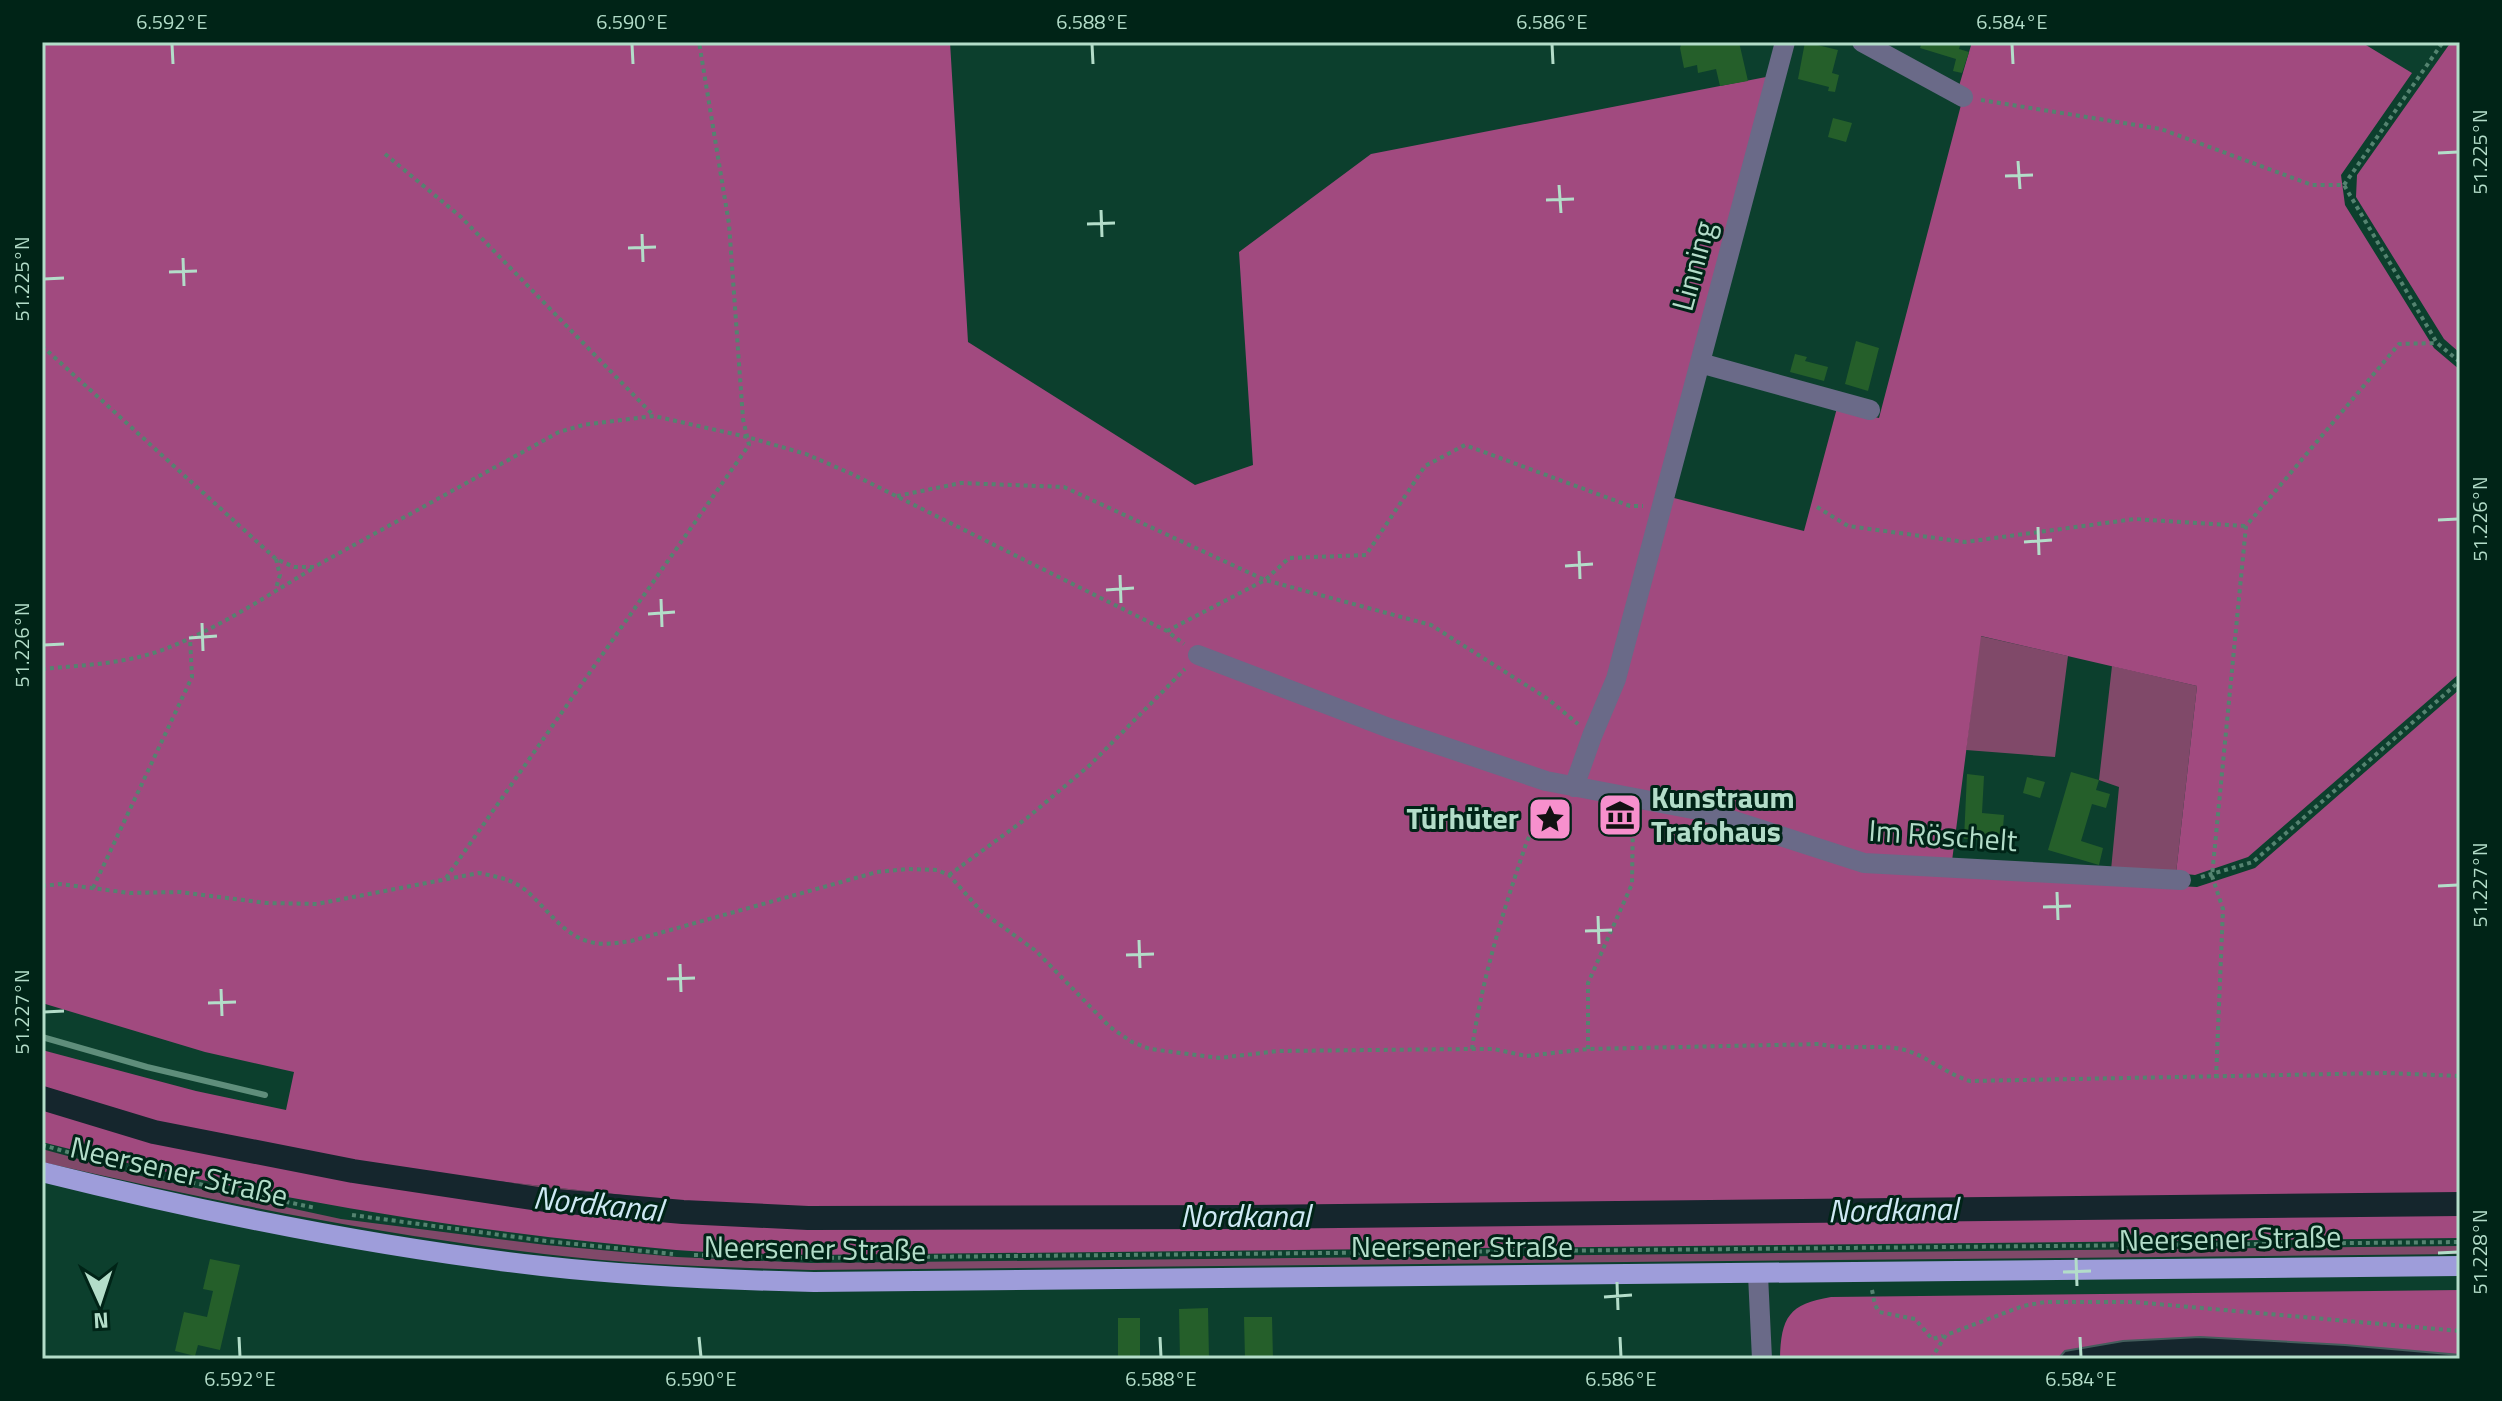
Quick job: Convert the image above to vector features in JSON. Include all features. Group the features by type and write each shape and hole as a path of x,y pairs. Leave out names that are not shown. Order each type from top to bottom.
{"main road":[{"name":"Neersener Straße","path":"42,1172 145,1198 336,1236 542,1266 677,1277 814,1282 2460,1266"}],"street":[{"name":"Linning","path":"1662,505 1785,42"},
{"path":"1862,42 1963,97"},
{"path":"1700,363 1870,410"},
{"path":"1574,787 1616,679 1662,505"},
{"name":"Im Röschelt","path":"1198,655 1389,728 1546,781 1703,811 1864,863 2181,880"},
{"path":"1758,1275 1762,1359"}],"path":[{"path":"446,878 749,445 743,419 729,224 699,42"},
{"path":"2344,185 2443,42"},
{"path":"1963,97 2161,129 2312,185 2344,185"},
{"path":"385,154 461,217 654,416"},
{"path":"2344,185 2437,343 2460,362"},
{"path":"2216,1078 2223,909 2212,876 2246,526 2399,344 2437,343"},
{"path":"42,346 276,559 294,567 314,567"},
{"path":"42,669 111,663 163,650 190,638 559,432 583,425 654,416 747,437 806,454 897,496 1167,631 1198,655 1090,765 1027,818 949,875"},
{"path":"1167,631 1265,580 1289,558 1366,555 1425,466 1465,445 1630,506 1662,505"},
{"path":"897,496 961,483 1064,487 1265,580 1431,625 1548,699 1592,736"},
{"path":"1817,507 1848,526 1965,542 2135,519 2246,526"},
{"path":"275,591 280,575 276,559"},
{"path":"93,888 192,677 190,638"},
{"path":"2181,880 2212,876 2253,862 2460,681"},
{"path":"1472,1049 1479,1003 1496,935 1528,836 1547,807 1546,781"},
{"path":"1588,1049 1588,983 1632,884 1633,797"},
{"path":"42,886 60,884 130,893 180,892 266,903 317,904 479,873 500,877 521,887 570,932 586,941 608,945 877,872 937,870 949,875 981,911 1036,951 1110,1027 1132,1042 1150,1049 1220,1058 1278,1051 1472,1049 1494,1049 1526,1056 1588,1049 1820,1044 1840,1049 1896,1048 1917,1054 1950,1075 1970,1081 2386,1073 2460,1076"},
{"path":"42,1145 148,1174 327,1211"},
{"path":"342,1214 546,1241 678,1254"},
{"path":"693,1255 828,1258 2460,1242"},
{"path":"1869,1273 1879,1312 1915,1319 1932,1339 1932,1357"},
{"path":"1932,1339 2023,1306 2045,1302 2134,1302 2460,1331"},
{"path":"1932,1357 1946,1335"}],"shaded area":[{"path":"42,42 950,42 968,342 1195,485 1253,465 1239,252 1371,154 1766,77 1674,498 1804,531 1837,408 1879,418 1961,105 1954,103 1972,42 2361,42 2412,73 2341,175 2345,205 2434,348 2460,370 2460,673 2248,857 2195,875 2176,873 2197,686 1981,636 1952,861 1867,856 1605,785 1612,805 1701,817 1863,870 2197,887 2255,868 2460,689 2460,1193 1214,1208 866,1210 721,1206 388,1169 237,1141 83,1104 42,1090 42,1050 196,1091 286,1110 294,1072 205,1052 42,1003"},
{"path":"2451,42 2460,42 2460,353 2444,339 2356,197 2357,175"},
{"path":"1980,636 2068,656 2055,757 1966,750"},
{"path":"2112,666 2197,686 2176,873 2111,870 2119,787 2099,780"},
{"path":"42,1090 83,1104 237,1141 388,1169 721,1206 866,1210 1214,1208 2460,1193 2460,1213 863,1230 750,1225 581,1211 401,1188 148,1139 42,1109"},
{"path":"42,1109 148,1139 401,1188 581,1211 750,1225 863,1230 2460,1213 2460,1238 810,1255 710,1252 596,1242 436,1222 199,1179 42,1142"},
{"path":"42,1149 145,1177 341,1219 546,1245 677,1257 811,1263 2460,1246 2460,1254 811,1270 711,1267 544,1254 355,1226 229,1203 42,1162"},
{"path":"2460,1290 2460,1355 2200,1337 2123,1341 2065,1351 2058,1359 1780,1359 1782,1333 1790,1315 1805,1304 1831,1297"}],"water":[{"path":"2200,1337 2345,1345 2460,1355 2460,1359 2058,1359 2065,1351 2123,1341"}],"building":[{"path":"1739,42 1748,81 1720,86 1716,69 1698,73 1697,65 1684,68 1681,45"},
{"path":"1805,42 1838,50 1832,73 1839,75 1835,92 1828,91 1829,87 1798,79"},
{"path":"1913,42 1961,42 1959,49 1969,52 1962,73 1953,71 1956,59 1920,48 1921,45"},
{"path":"1833,118 1852,123 1846,142 1828,137"},
{"path":"1856,341 1879,348 1868,391 1845,384"},
{"path":"1795,354 1807,357 1805,361 1828,367 1824,381 1790,372"},
{"path":"2071,772 2099,780 2096,790 2110,794 2106,808 2092,804 2081,841 2103,848 2099,865 2048,850"},
{"path":"1967,774 1984,776 1982,813 2004,815 2002,841 1964,839"},
{"path":"2027,777 2045,782 2040,798 2023,793"},
{"name":"Kunstraum Trafohaus","path":"1615,810 1627,812 1626,820 1614,818"},
{"path":"210,1259 240,1265 220,1350 198,1345 195,1356 175,1351 184,1312 207,1317 213,1291 203,1289"},
{"path":"1208,1308 1209,1359 1180,1359 1179,1309"},
{"path":"1244,1317 1272,1317 1273,1359 1245,1359"},
{"path":"1118,1318 1140,1318 1140,1359 1118,1359"}],"waterway":[{"name":"Nordkanal","path":"42,1098 154,1132 353,1171 545,1200 683,1212 808,1218 1247,1217 2460,1204"}],"railway":[{"path":"42,1037 147,1067 265,1095"}],"place":[{"name":"Kunstraum Trafohaus","path":"1620,815"},
{"name":"Türhüter","path":"1550,819"}]}
